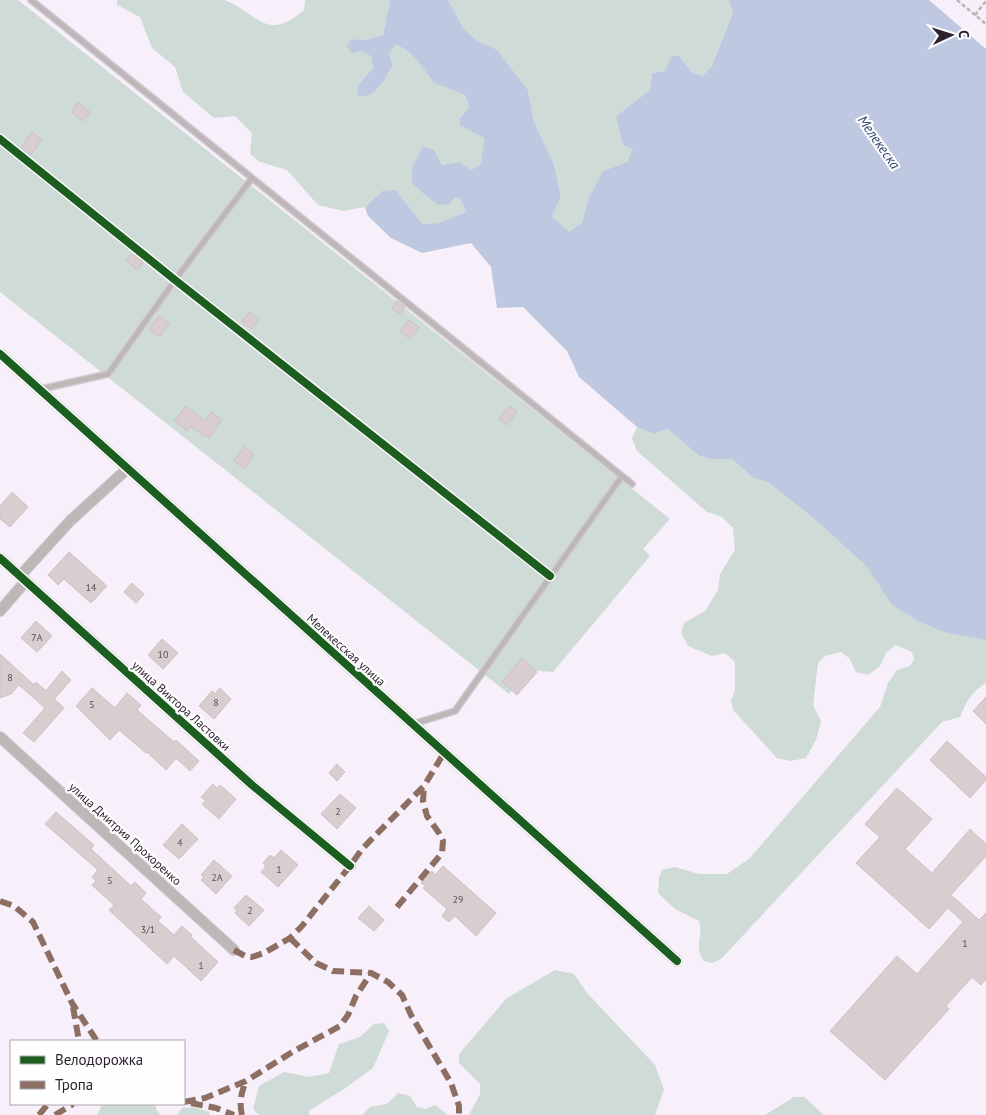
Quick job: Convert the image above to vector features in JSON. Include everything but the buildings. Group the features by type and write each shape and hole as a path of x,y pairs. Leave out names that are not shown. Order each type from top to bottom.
{"street":[{"path":"0,139 174,280 550,576"},
{"name":"Мелекесская улица","path":"0,354 677,961"},
{"path":"0,611 23,578 70,521 127,469"},
{"name":"улица Виктора Ластовки","path":"0,558 252,785 350,866"},
{"name":"улица Дмитрия Прохоренко","path":"0,737 234,950"}],"lane":[{"path":"31,0 632,484"},
{"path":"40,390 108,374 174,280 252,178"},
{"path":"412,724 455,711 622,476"}],"path":[{"path":"957,0 986,24"},
{"path":"975,15 986,1"}],"shaded area":[{"path":"0,0 18,0 670,519 643,549 650,556 553,672 528,670 509,694 0,292"},
{"path":"117,0 224,0 254,18 271,25 291,20 304,10 305,0 390,0 383,35 364,40 352,39 361,51 371,55 373,68 358,85 361,96 377,90 393,67 389,53 394,45 405,49 416,59 434,83 465,95 469,107 460,118 484,138 481,164 471,170 459,162 442,165 434,150 424,146 455,197 462,199 466,212 438,223 422,224 382,191 365,207 343,211 318,205 287,170 260,162 250,154 252,133 235,116 214,118 183,92 175,67 152,48 140,17 117,5"},
{"path":"448,0 728,0 733,12 712,66 702,76 692,72 679,56 665,71 652,73 650,90 616,116 634,149 627,162 603,171 588,199 582,223 569,233 552,216 561,197 554,164 534,122 528,90 497,51 478,41 464,29"},
{"path":"637,427 653,434 668,429 699,456 711,459 732,459 752,477 769,483 818,522 867,567 891,604 946,633 986,640 986,683 976,690 964,707 960,717 942,722 722,958 713,963 704,961 699,950 699,921 675,909 658,893 659,878 662,870 675,867 699,874 727,874 750,858 880,707 888,683 897,670 910,666 914,659 912,652 895,645 886,653 880,666 868,675 856,672 849,658 841,652 825,656 818,663 813,705 821,721 816,740 806,758 790,761 777,758 733,710 731,701 735,690 735,662 725,653 712,656 688,646 681,633 684,623 705,611 718,590 720,574 735,550 733,528 722,517 707,512 637,451 632,438"},
{"path":"555,970 574,974 587,993 655,1065 664,1090 655,1115 469,1115 480,1094 480,1084 459,1063 459,1054 507,998"},
{"path":"384,1023 389,1031 373,1068 310,1110 309,1115 259,1115 253,1109 259,1086 284,1072 309,1077 329,1073 339,1044 360,1037 374,1024"},
{"path":"398,1093 410,1096 417,1107 425,1109 435,1105 448,1115 362,1115 370,1107 387,1104"},
{"path":"794,1097 804,1097 824,1115 765,1115"},
{"path":"102,1105 154,1105 161,1115 97,1115"},
{"path":"193,1107 209,1112 210,1115 177,1115 182,1108"}],"water":[{"name":"Мелекеска","path":"390,0 448,0 464,29 478,41 497,50 528,90 534,122 554,164 561,197 552,216 569,232 582,223 588,199 603,171 627,162 633,149 623,145 616,116 650,90 652,73 665,71 672,56 679,56 692,72 702,76 712,66 733,12 728,0 929,0 986,49 986,640 946,633 918,621 891,604 867,567 818,522 769,483 752,477 732,459 711,459 699,456 668,429 653,434 637,427 579,377 567,351 523,307 497,308 491,267 471,243 422,253 391,238 368,216 365,207 382,191 396,190 422,224 438,223 466,212 461,199 455,197 449,204 439,205 425,195 412,183 412,168 423,146 434,150 442,165 459,162 471,170 481,164 484,138 460,125 460,118 469,107 465,95 434,83 416,59 405,49 395,45 389,54 393,66 383,82 369,95 357,95 358,85 373,68 371,56 361,51 352,53 346,46 352,39 364,40 383,35"}],"marked path":[{"path":"234,950 245,956 252,957 264,953 290,938 302,926 362,849 424,786 444,753"},
{"path":"397,907 442,853 443,841 427,816 423,801 424,786"},
{"path":"0,901 14,906 33,922 72,1003 96,1040"},
{"path":"290,938 316,963 333,971 371,973 388,982 402,995 411,1015 451,1083 459,1106 459,1115"},
{"path":"185,1102 205,1098 246,1081 294,1051 340,1026 371,973"},
{"path":"73,1007 79,1040"},
{"path":"242,1115 241,1098 246,1081"},
{"path":"191,1103 216,1108 234,1115"},
{"path":"39,1115 47,1105"},
{"path":"55,1115 71,1105"}],"cycle path":[{"path":"0,139 175,280 550,576"},
{"path":"0,354 677,961"},
{"path":"0,558 252,785 350,866"}]}
